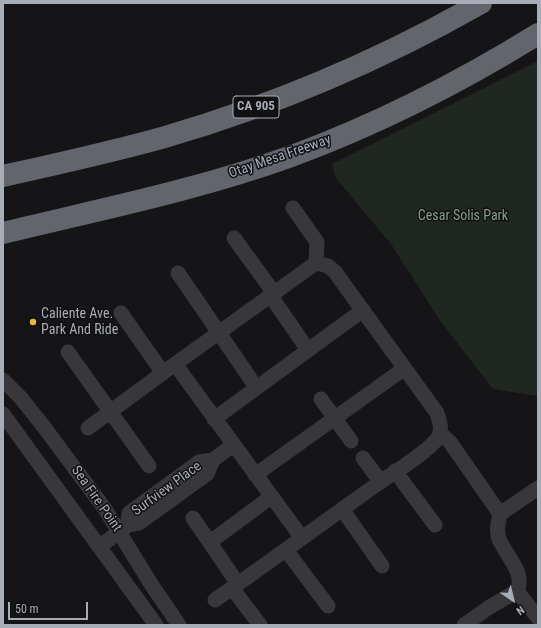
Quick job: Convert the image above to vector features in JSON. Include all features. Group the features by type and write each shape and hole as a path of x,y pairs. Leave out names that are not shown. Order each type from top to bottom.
{"highway":[{"name":"CA 905","path":"3,176 164,137 272,102 356,67 429,33 481,3"},
{"name":"Otay Mesa Freeway","path":"3,233 205,183 288,157 416,102 489,64 538,34"}],"street":[{"path":"293,208 317,242 316,264"},
{"path":"234,238 308,350"},
{"path":"88,428 219,332 316,264 328,266 335,272 437,413 441,425 440,433 424,450 215,600"},
{"path":"178,273 256,388"},
{"path":"214,419 363,310"},
{"path":"121,313 214,419 302,538"},
{"path":"68,352 150,466"},
{"path":"255,475 405,368"},
{"name":"Sea Fire Point","path":"3,380 21,398 105,508 124,528 151,584 179,625"},
{"path":"321,399 351,441"},
{"name":"Sea Fire Point","path":"3,414 156,625"},
{"path":"440,433 450,442 500,514"},
{"name":"Surfview Place","path":"99,547 124,528 139,524 207,474 213,460 233,445"},
{"path":"363,458 380,482"},
{"path":"395,471 435,525"},
{"path":"464,625 488,608 517,591 521,584 520,577 499,539 497,529 500,514 538,488"},
{"path":"210,542 271,497"},
{"path":"342,509 382,566"},
{"path":"193,518 210,542 235,586 260,625"},
{"path":"286,550 328,606"},
{"path":"517,591 538,618"}],"green space":[{"name":"Cesar Solis Park","path":"538,61 538,396 493,389 441,322 391,244 336,178 332,164"}],"place":[{"name":"Caliente Ave. Park And Ride","path":"33,322"}]}
